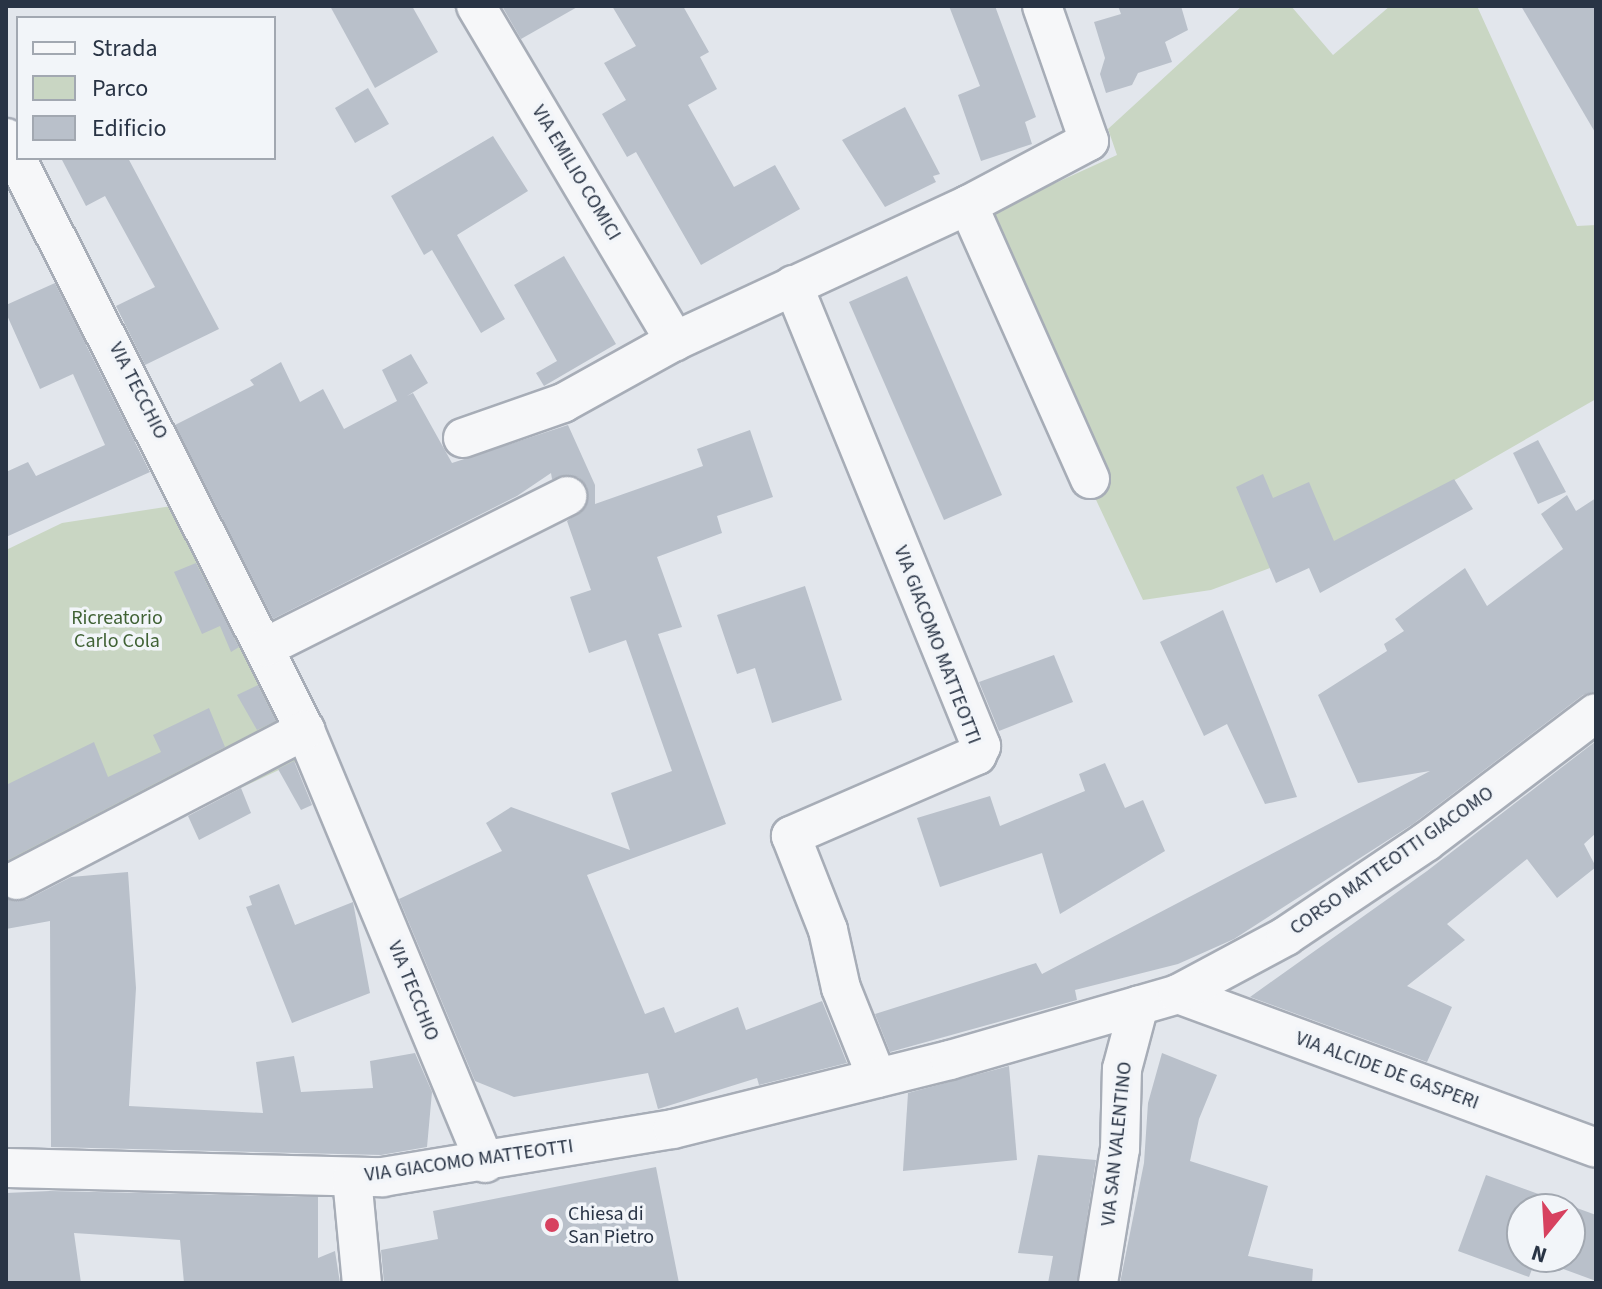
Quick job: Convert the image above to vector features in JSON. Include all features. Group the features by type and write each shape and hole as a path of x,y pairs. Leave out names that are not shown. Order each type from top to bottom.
{"street":[{"name":"VIA EMILIO COMICI","path":"476,6 675,341"},
{"path":"463,438 563,403 675,341 968,205 1089,141 1042,6"},
{"name":"VIA TECCHIO","path":"6,138 16,158"},
{"name":"VIA TECCHIO","path":"17,160 266,647 305,730 485,1163"},
{"path":"968,205 1090,479"},
{"name":"VIA GIACOMO MATTEOTTI","path":"793,285 981,746 977,755 791,836 828,930 841,988 877,1078"},
{"path":"266,647 567,496"},
{"name":"CORSO MATTEOTTI GIACOMO","path":"1178,994 1286,936 1426,842 1596,713"},
{"path":"17,880 305,730"},
{"name":"VIA GIACOMO MATTEOTTI","path":"6,1168 352,1178 485,1163 673,1129 877,1078 1178,994"},
{"name":"VIA ALCIDE DE GASPERI","path":"1178,994 1596,1148"},
{"name":"VIA SAN VALENTINO","path":"1098,1283 1120,1149 1122,1069 1139,1005"},
{"path":"352,1178 362,1283"}],"green space":[{"path":"1242,6 1291,6 1333,55 1390,6 1477,6 1577,226 1596,225 1596,399 1359,535 1211,590 1143,600 1029,357 979,218 1117,155 1108,129"},
{"name":"Ricreatorio Carlo Cola","path":"178,505 300,760 6,899 6,550 62,523"}],"building":[{"path":"330,6 412,6 438,52 375,88"},
{"path":"502,6 579,6 521,39"},
{"path":"612,6 683,6 709,52 700,57 717,89 688,105 734,187 775,165 800,209 701,265 636,152 627,157 602,114 626,100 604,63 636,46"},
{"path":"949,6 995,6 1036,117 1025,122 1032,144 981,161 958,95 980,86"},
{"path":"1118,6 1181,6 1188,30 1165,42 1172,62 1138,73 1132,85 1106,93 1100,74 1105,58 1094,22 1121,14"},
{"path":"1521,6 1596,6 1596,134"},
{"path":"368,88 389,124 355,143 335,108"},
{"path":"905,107 940,174 933,176 936,182 885,207 842,140"},
{"path":"493,136 528,191 457,235 505,319 481,333 432,250 424,255 391,196"},
{"path":"62,160 129,160 219,329 145,365 116,306 155,287 105,196 86,206"},
{"path":"564,256 616,344 544,386 536,373 557,361 514,285"},
{"path":"907,276 1002,495 944,520 849,302"},
{"path":"55,283 150,472 6,537 6,472 28,462 36,476 105,445 73,374 40,389 6,313 6,305"},
{"path":"411,354 428,383 407,396 413,393 452,463 568,425 595,485 595,504 703,466 697,449 750,430 773,497 717,516 722,533 657,557 682,627 658,634 726,824 587,875 645,1014 664,1007 675,1033 738,1007 746,1030 822,1001 847,1063 759,1085 757,1078 658,1109 648,1073 514,1097 475,1081 399,899 502,851 486,823 511,807 630,850 611,793 672,771 626,640 589,653 570,597 591,590 567,521 586,507 587,487 578,477 552,479 551,473 517,496 273,619 175,425 254,385 250,380 281,362 300,402 323,389 344,429 397,401 382,370"},
{"path":"1538,440 1566,492 1538,504 1513,453"},
{"path":"1263,474 1273,498 1309,482 1334,541 1454,479 1473,509 1320,593 1309,568 1276,583 1236,487"},
{"path":"1567,495 1576,511 1596,498 1596,691 1583,695 1413,824 1234,939 1178,964 1075,990 1077,1000 890,1052 875,1014 1036,963 1042,974 1430,771 1358,783 1318,695 1387,651 1384,644 1404,631 1395,619 1465,568 1487,606 1563,549 1541,514"},
{"path":"196,563 239,647 231,652 220,626 202,634 174,572"},
{"path":"805,586 842,700 772,723 755,668 737,674 717,615"},
{"path":"1223,610 1297,797 1265,804 1227,724 1204,736 1160,642"},
{"path":"1054,655 1073,702 999,731 979,682"},
{"path":"258,685 276,721 257,730 237,695"},
{"path":"209,708 225,747 6,861 6,785 94,742 108,777 161,752 153,735"},
{"path":"1596,741 1596,833 1584,844 1596,867 1557,898 1527,859 1447,924 1465,940 1407,986 1452,1007 1427,1062 1250,997 1427,871"},
{"path":"294,761 312,805 301,810 278,769"},
{"path":"1105,763 1125,808 1143,800 1165,851 1060,914 1042,853 940,887 917,818 990,796 1000,826 1085,791 1079,774"},
{"path":"241,788 251,813 199,840 188,816"},
{"path":"128,872 136,988 129,1106 263,1113 256,1062 294,1056 301,1092 373,1088 370,1061 415,1053 432,1092 427,1147 381,1155 51,1147 50,921 6,929 6,899 26,900 71,877"},
{"path":"279,884 295,925 353,902 370,993 292,1023 246,907 252,905 249,896"},
{"path":"1162,1053 1217,1075 1199,1119 1190,1161 1268,1186 1248,1256 1313,1269 1312,1283 1120,1283 1144,1163 1148,1103"},
{"path":"1009,1066 1017,1160 903,1171 908,1093"},
{"path":"1038,1155 1096,1160 1077,1283 1048,1283 1053,1256 1018,1253"},
{"name":"Chiesa di San Pietro","path":"656,1167 679,1283 384,1283 381,1250 438,1239 433,1211"},
{"path":"1486,1175 1536,1193 1506,1193 1506,1269 1458,1251"},
{"path":"50,1191 318,1197 318,1258 335,1251 340,1283 184,1283 180,1240 74,1233 81,1283 6,1283 6,1193"},
{"path":"1586,1211 1596,1215 1596,1281 1574,1273 1586,1273"}],"place":[{"name":"Chiesa di San Pietro","path":"552,1225"}]}
